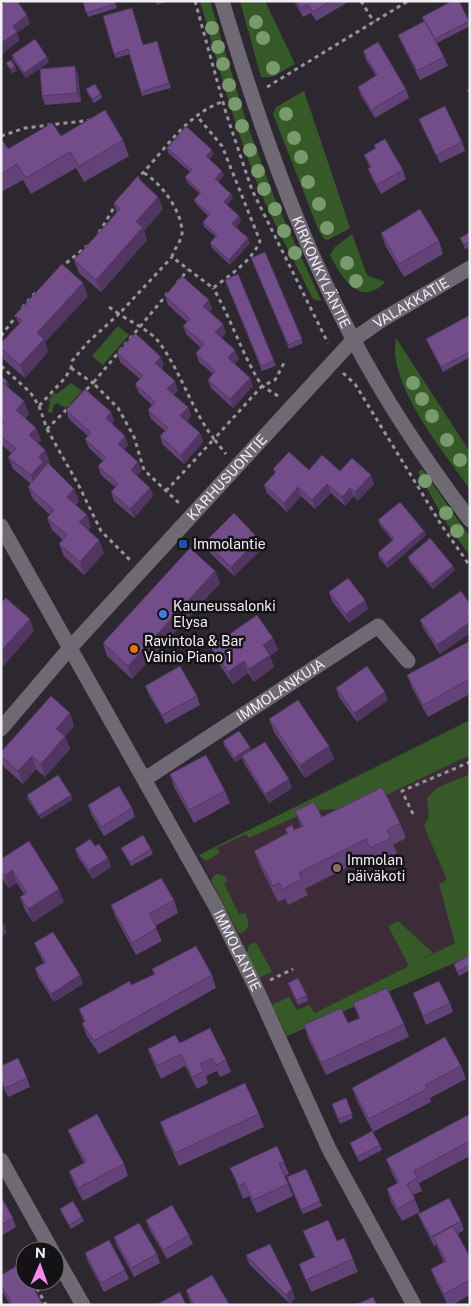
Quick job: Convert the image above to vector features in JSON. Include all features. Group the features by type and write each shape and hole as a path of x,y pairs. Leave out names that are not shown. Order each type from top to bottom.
{"street":[{"name":"KIRKONKYLÄNTIE","path":"222,1 251,98 292,208 353,340 407,427 470,520"},
{"name":"VALAKKATIE","path":"353,340 380,321 470,268"},
{"name":"KARHUSUONTIE","path":"1,729 69,649 353,340"},
{"name":"IMMOLANTIE","path":"1,526 69,649 145,779 231,936 329,1148 414,1305"},
{"name":"IMMOLANKUJA","path":"145,779 378,626 408,661"},
{"path":"1,1160 46,1241"},
{"path":"65,1274 82,1305"}],"path":[{"path":"195,1 222,102 252,190 327,340"},
{"path":"361,1 374,22"},
{"path":"262,90 408,1"},
{"path":"130,187 144,173 177,132 206,108 222,102"},
{"path":"197,116 222,146 260,241 257,248 235,271 213,288"},
{"path":"1,136 25,128 92,120"},
{"path":"39,406 71,368 72,361 88,342 119,314 172,257 182,232 178,217 160,186 154,179 144,173"},
{"path":"53,275 66,262 95,240 119,200"},
{"path":"172,257 213,288 225,308 251,368 262,386 278,396"},
{"path":"175,284 188,270"},
{"path":"1,336 27,301 40,288"},
{"path":"80,396 169,291"},
{"path":"109,307 157,339 186,387 201,422 226,454"},
{"path":"166,491 262,386 275,380 285,361"},
{"path":"1,366 30,392 39,406 47,429 79,486 101,531 131,561"},
{"path":"71,368 92,383 118,408 134,437 144,470 181,505"},
{"path":"346,376 355,384 442,526 470,566"},
{"path":"47,429 73,403"},
{"path":"413,814 402,791 470,762"},
{"path":"38,1291 46,1305"}],"shaded area":[{"name":"Immolan päiväkoti","path":"470,720 470,956 287,1036 199,855"}],"green space":[{"path":"200,1 210,1 247,124 276,202 321,300 319,301 313,299 260,191 232,111"},
{"path":"240,1 265,1 295,64 272,77 261,77"},
{"path":"304,91 350,228 328,240 324,239 319,231 273,114 276,107"},
{"path":"352,234 367,275 385,282 376,289 367,292 359,291 352,286 345,280 330,255 335,247"},
{"path":"118,326 129,335 103,365 92,356"},
{"path":"396,338 470,452 470,489 432,437 408,396 395,356"},
{"path":"71,383 82,391 66,408 57,403 53,406 52,413 48,412 50,401 48,401 54,393 57,394"},
{"path":"422,469 470,537 470,556 445,521 418,472"},
{"path":"470,720 470,755 386,795 345,809 311,810 249,838 246,834 217,848 220,853 206,861 199,855"},
{"path":"470,774 470,956 287,1036 272,1005 289,997 297,1010 309,1005 315,1013 409,966 388,926 398,921 433,953 421,960 455,943 439,884 447,880 424,826 429,816 427,798 437,788"},
{"path":"216,874 225,876 228,881 224,883 239,914 245,913 247,916 248,925 243,933 239,934 211,880"},
{"path":"256,942 272,972 259,978 247,953 249,945"}],"building":[{"path":"6,1 17,1 27,15 13,26 17,32 1,43 1,5"},
{"path":"83,1 114,1 115,4 86,13"},
{"path":"296,1 331,1 313,12 308,4 300,8"},
{"path":"452,1 459,1 469,21 435,39 422,17"},
{"path":"132,8 143,45 157,41 169,83 141,92 128,49 114,54 103,16"},
{"path":"425,21 444,57 417,71 398,35"},
{"path":"35,39 47,57 24,73 12,55"},
{"path":"378,42 406,89 371,110 358,87 377,75 363,51"},
{"path":"11,60 15,66 10,69 6,63"},
{"path":"75,66 77,93 42,96 40,69"},
{"path":"95,84 101,94 92,99 86,89"},
{"path":"445,106 462,142 436,155 419,119"},
{"path":"105,110 123,140 79,166 70,152 26,178 17,164 1,174 1,138 8,149 52,123 61,136"},
{"path":"186,126 212,150 206,156 222,171 215,179 231,194 224,202 239,216 232,224 248,238 229,260 210,243 217,235 203,222 210,214 194,200 201,192 185,177 192,170 167,148"},
{"path":"385,139 403,170 377,185 368,169 371,167 364,155 376,148 374,145"},
{"path":"137,177 158,197 136,222 143,227 96,280 74,260 120,209 114,203"},
{"path":"420,209 439,241 399,264 381,233"},
{"path":"470,232 470,241 464,245 460,238"},
{"path":"265,252 302,339 288,345 251,258"},
{"path":"62,264 83,283 37,333 44,339 20,365 1,348 1,343 22,321 15,315"},
{"path":"238,274 274,361 261,366 225,280"},
{"path":"182,276 209,300 203,306 223,324 215,332 235,350 228,358 250,378 230,399 208,380 215,371 196,353 204,344 183,326 190,319 165,296"},
{"path":"470,315 470,352 441,367 426,339"},
{"path":"135,333 161,357 155,363 175,381 167,389 188,407 180,416 200,433 181,455 160,436 168,428 148,410 155,402 135,384 143,376 117,353"},
{"path":"1,376 7,381 1,385"},
{"path":"3,383 24,401 16,410 36,428 29,435 45,450 39,457 43,462 31,475 8,457 16,449 1,436 1,425 4,422 1,420 1,385"},
{"path":"85,389 111,412 106,418 125,436 118,444 138,462 131,470 150,488 130,509 111,492 118,484 98,466 106,458 85,439 91,433 66,410"},
{"path":"289,452 309,470 322,455 340,471 352,458 371,475 355,492 350,488 342,497 327,484 312,500 298,487 284,503 264,485 276,472 273,469"},
{"path":"48,463 74,489 67,497 87,515 79,522 99,540 80,562 59,544 67,535 47,518 54,510 28,487"},
{"path":"400,502 424,531 386,563 378,553 394,539 378,520"},
{"path":"234,513 259,539 231,567 205,542"},
{"path":"430,538 453,566 431,584 408,557"},
{"path":"190,548 215,571 128,666 103,643"},
{"path":"348,578 365,600 346,614 329,592"},
{"path":"461,591 470,604 470,622 437,645 420,620"},
{"path":"6,598 30,619 1,651 1,603"},
{"path":"257,615 273,638 263,645 270,655 249,669 244,661 228,672 211,647"},
{"path":"470,641 470,679 423,705 407,675"},
{"path":"180,666 197,696 162,715 145,686"},
{"path":"367,666 385,692 354,713 336,688"},
{"path":"51,696 70,713 56,729 65,736 41,764 32,756 18,771 1,756 1,752"},
{"path":"298,700 329,746 300,765 269,719"},
{"path":"239,731 250,747 234,758 223,741"},
{"path":"265,742 289,779 265,794 242,756"},
{"path":"206,755 225,791 189,810 170,774"},
{"path":"58,775 71,795 39,815 27,795"},
{"path":"119,786 132,808 101,827 88,805"},
{"path":"382,787 400,823 387,830 391,838 370,848 366,839 299,873 302,879 283,889 279,883 273,886 254,851 288,833 285,829 292,825 294,830 303,826 295,811 314,802 322,817"},
{"path":"143,835 151,849 130,862 121,848"},
{"path":"90,839 95,846 99,844 108,858 89,870 75,849"},
{"path":"29,841 59,889 28,909 20,897 27,893 12,870 4,876 1,871 1,859"},
{"path":"161,878 174,900 149,914 157,928 132,943 111,905"},
{"path":"53,932 80,975 51,994 35,968 46,962 34,943"},
{"path":"196,946 212,975 94,1041 82,1024 85,1021 79,1009 130,981 131,985 155,974 152,969"},
{"path":"468,956 470,965 457,972 454,964"},
{"path":"298,978 307,996 296,1000 288,983"},
{"path":"439,981 450,1003 423,1016 413,993"},
{"path":"387,988 404,1024 321,1063 304,1025 341,1008 348,1023 360,1018 353,1003"},
{"path":"210,1028 226,1060 216,1065 212,1058 200,1064 204,1071 192,1077 181,1054 157,1066 148,1049 175,1035 180,1043"},
{"path":"445,1037 461,1066 425,1085 427,1089 369,1119 352,1088"},
{"path":"18,1058 27,1078 5,1088 1,1080 1,1066"},
{"path":"245,1083 259,1114 175,1153 160,1122"},
{"path":"346,1098 352,1114 338,1119 332,1104"},
{"path":"97,1114 124,1164 78,1188 69,1171 86,1162 68,1130"},
{"path":"470,1114 470,1141 414,1171 417,1178 407,1184 415,1199 397,1209 387,1189 399,1182 386,1159"},
{"path":"372,1131 380,1145 357,1157 350,1143"},
{"path":"277,1146 284,1162 279,1164 288,1184 253,1200 244,1183 239,1186 230,1168"},
{"path":"306,1169 320,1201 301,1210 287,1177"},
{"path":"1,1197 13,1218 1,1225"},
{"path":"449,1198 461,1221 431,1237 418,1214"},
{"path":"73,1201 82,1217 69,1225 60,1209"},
{"path":"172,1205 189,1235 163,1250 146,1220"},
{"path":"328,1220 337,1241 344,1238 353,1259 306,1280 299,1264 315,1257 303,1231"},
{"path":"139,1223 157,1254 131,1268 114,1237"},
{"path":"453,1226 470,1257 470,1280 444,1294 431,1269 446,1261 433,1237"},
{"path":"109,1240 125,1270 101,1283 85,1253"},
{"path":"270,1244 292,1289 286,1295 246,1255"},
{"path":"15,1267 15,1291 35,1291 43,1305 13,1305 1,1285 1,1275"},
{"path":"212,1275 229,1304 194,1305 186,1290"},
{"path":"180,1292 186,1305 156,1305"},
{"path":"373,1297 377,1305 355,1305"}],"place":[{"name":"Immolantie","path":"183,544"},
{"name":"Kauneussalonki Elysa","path":"163,614"},
{"name":"Ravintola & Bar Vainio Piano 1","path":"134,649"},
{"name":"Immolan päiväkoti","path":"337,868"}]}
